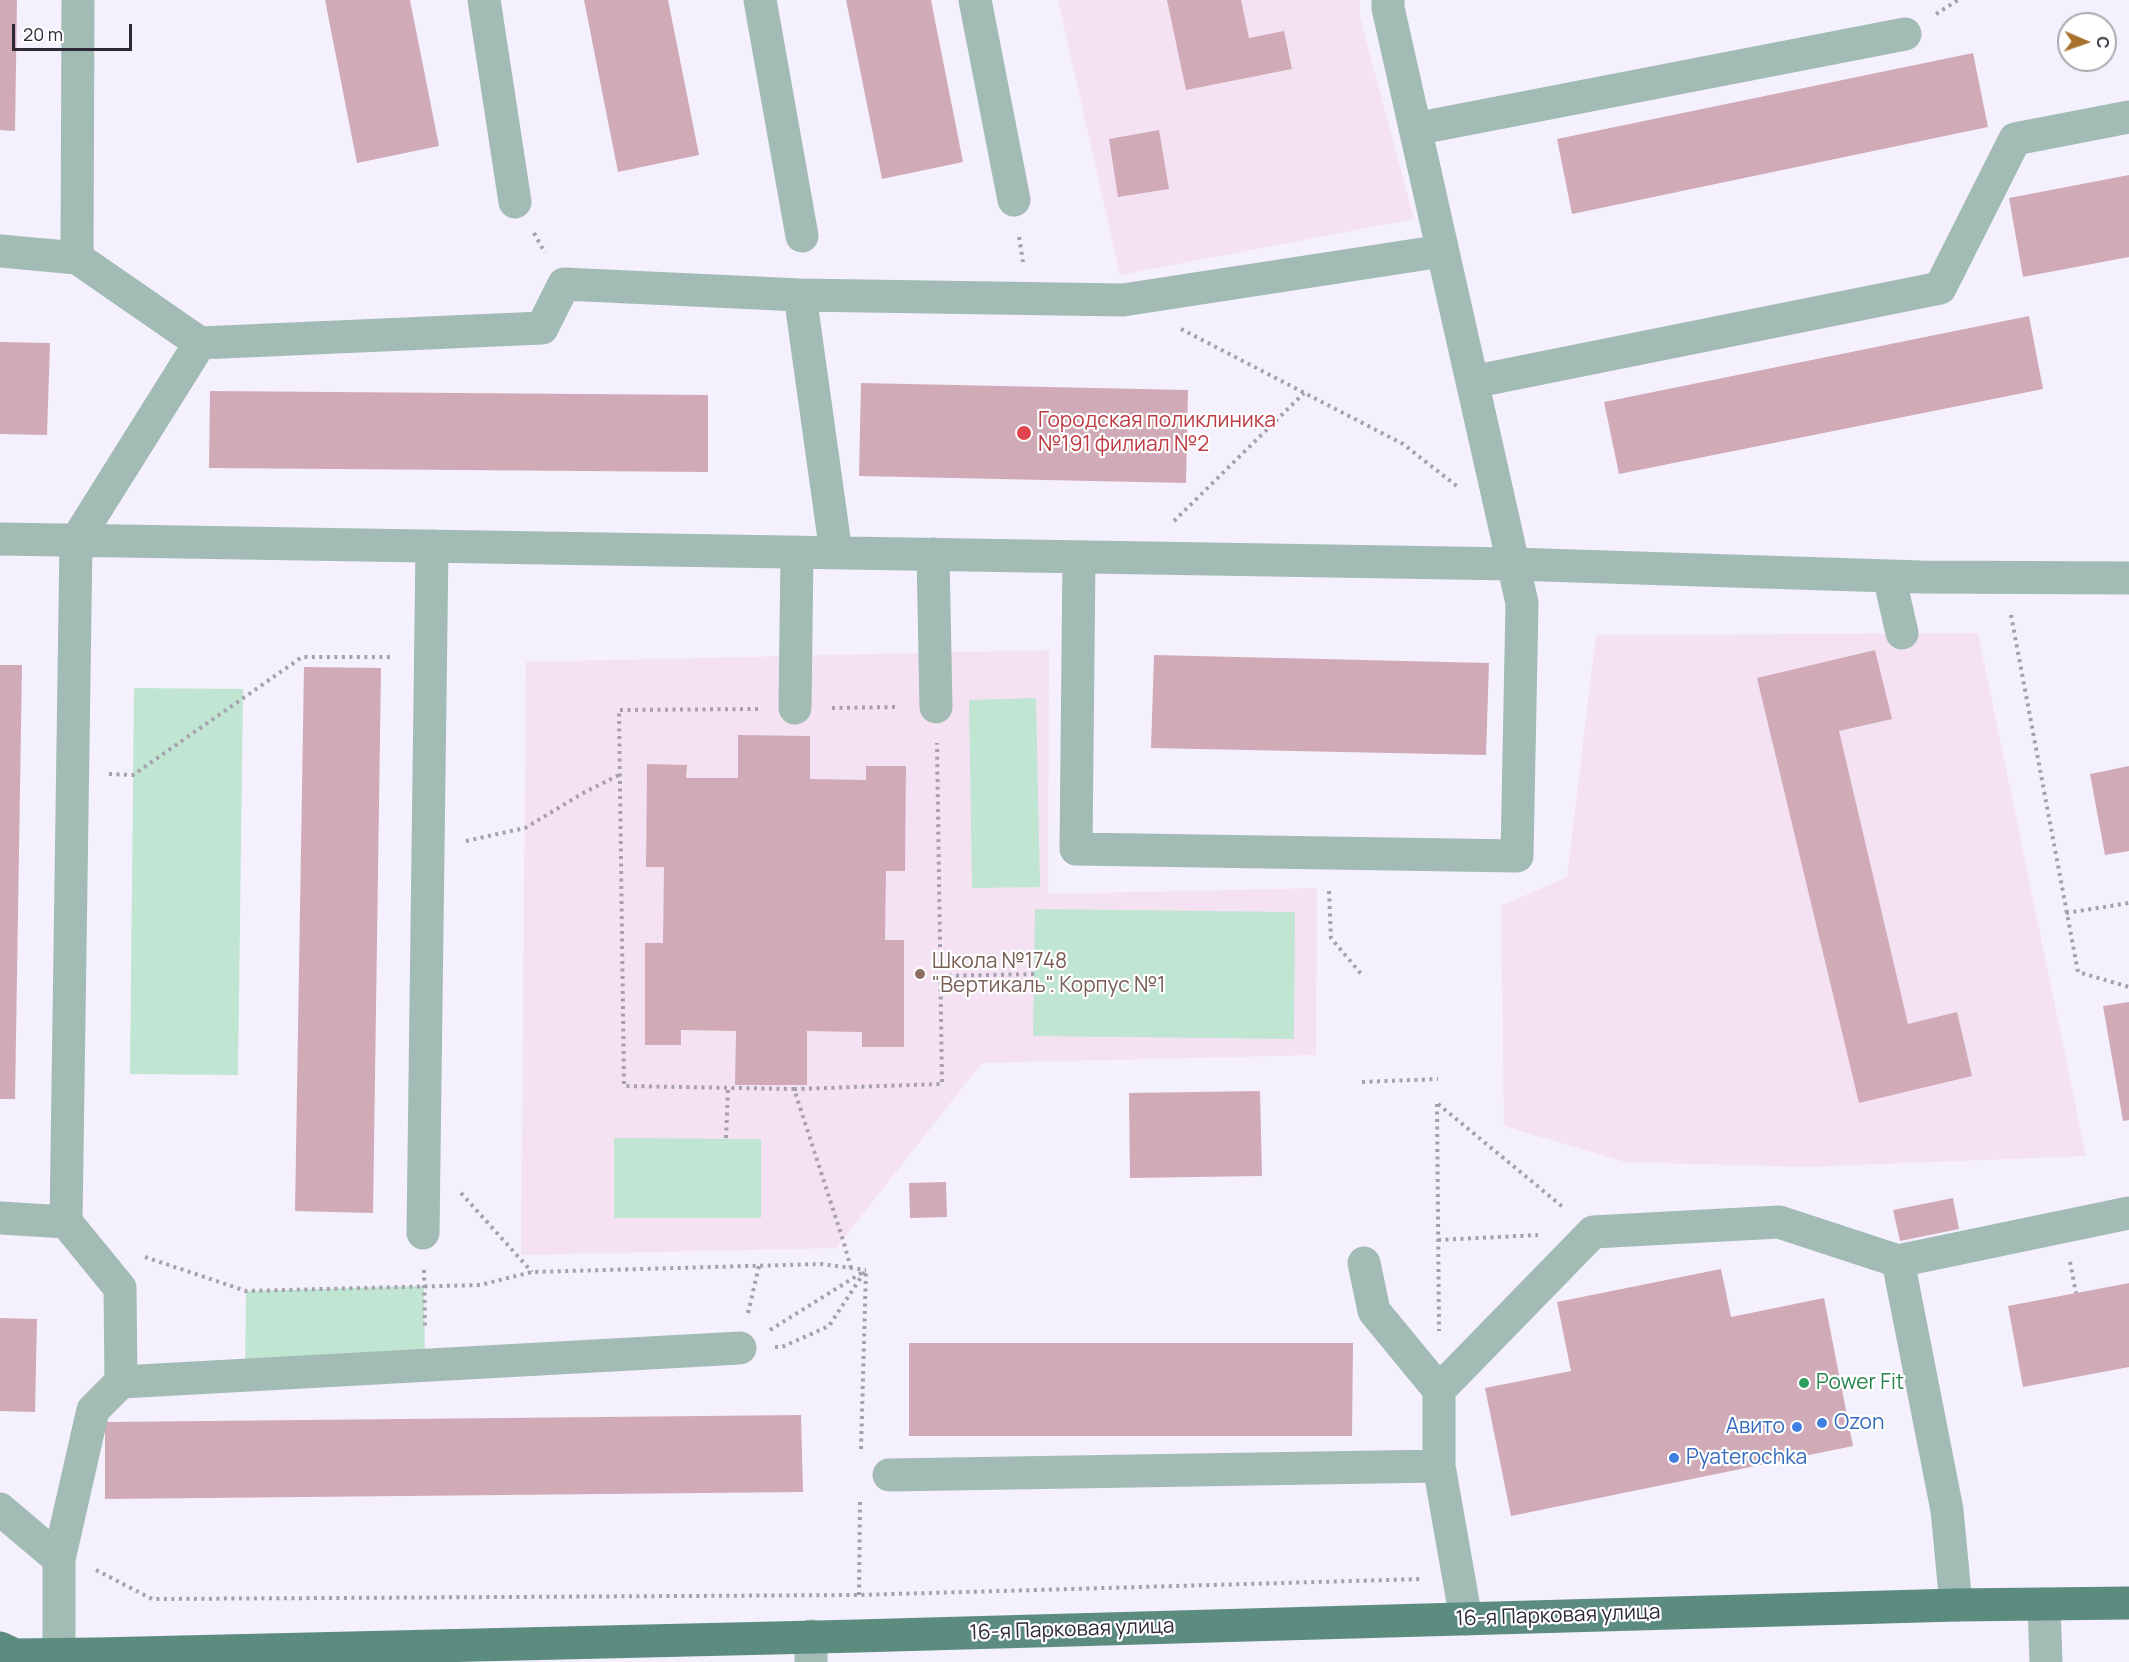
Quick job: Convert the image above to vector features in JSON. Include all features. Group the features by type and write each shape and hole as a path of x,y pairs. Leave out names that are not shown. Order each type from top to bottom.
{"main road":[{"name":"16-я Парковая улица","path":"7,1657 59,1654 811,1649 1466,1619 1956,1605 2129,1603"}],"lane":[{"path":"77,258 78,0"},
{"path":"484,0 515,202"},
{"path":"760,0 802,236"},
{"path":"975,0 1014,200"},
{"path":"1079,557 1076,849 1517,856 1522,603 1388,0"},
{"path":"1415,129 1905,34"},
{"path":"1472,382 1940,288 2015,138 2129,117"},
{"path":"0,251 77,258 200,343 542,328 564,284 1028,306 1123,300 1442,251"},
{"path":"800,295 836,553"},
{"path":"122,1382 120,1288 66,1222 76,542 200,343"},
{"path":"0,539 1512,564 1889,576 2129,578"},
{"path":"423,1233 432,546"},
{"path":"795,708 797,552"},
{"path":"933,554 936,707"},
{"path":"1889,576 1902,633"},
{"path":"1439,1390 1593,1232 1779,1222 1898,1261 2129,1213"},
{"path":"0,1218 66,1222"},
{"path":"1898,1261 1947,1510 1956,1605"},
{"path":"1364,1263 1374,1311 1439,1390 1439,1466 1466,1619"},
{"path":"59,1654 59,1559 93,1410 122,1382 740,1348"},
{"path":"889,1475 1439,1466"},
{"path":"0,1509 59,1559"},
{"path":"2044,1604 2046,1662"}],"path":[{"path":"1014,200 1028,306"},
{"path":"515,202 564,284"},
{"path":"1176,327 1403,444 1503,523"},
{"path":"1137,558 1304,393"},
{"path":"2010,611 2078,972 2129,987"},
{"path":"133,775 302,657 431,657"},
{"path":"936,707 942,1084 794,1089 624,1086 620,710 795,708 936,707"},
{"path":"428,849 525,828 585,792 621,774"},
{"path":"1300,852 1328,884 1331,938 1362,975"},
{"path":"2066,913 2129,903"},
{"path":"941,976 1034,974"},
{"path":"1362,1082 1438,1079"},
{"path":"726,1138 728,1088"},
{"path":"794,1089 850,1268"},
{"path":"1439,1333 1437,1104 1593,1232"},
{"path":"424,1153 532,1272"},
{"path":"1438,1240 1593,1232"},
{"path":"144,1257 246,1291 480,1285 532,1272 821,1264 866,1270"},
{"path":"740,1348 759,1266"},
{"path":"740,1348 866,1270"},
{"path":"740,1348 782,1347 829,1326 866,1270"},
{"path":"861,1454 866,1270"},
{"path":"859,1594 860,1488"},
{"path":"95,1570 152,1599 859,1594 1460,1578"}],"shaded area":[{"path":"1058,0 1360,0 1360,17 1414,219 1120,275"},
{"path":"1978,633 2086,1156 1806,1167 1625,1162 1504,1126 1501,906 1567,877 1596,635"},
{"name":"Школа №1748 \"Вертикаль\". Корпус №1","path":"1049,650 1048,894 1317,888 1316,1055 982,1063 836,1248 521,1255 526,662"}],"green space":[{"path":"134,688 243,689 238,1075 130,1074"},
{"path":"1036,698 1040,887 972,888 969,700"},
{"path":"1035,909 1295,912 1294,1039 1033,1036"},
{"path":"614,1138 761,1139 761,1218 614,1218"},
{"path":"424,1286 425,1365 245,1376 246,1291"}],"building":[{"path":"0,0 17,0 15,131 0,130"},
{"path":"325,0 410,0 439,146 357,163"},
{"path":"584,0 668,0 699,155 618,172"},
{"path":"846,0 931,0 963,162 882,179"},
{"path":"1167,0 1241,0 1249,38 1284,31 1292,69 1186,90"},
{"path":"1973,53 1988,127 1572,214 1557,139"},
{"path":"1159,130 1169,189 1118,197 1109,139"},
{"path":"2129,175 2129,257 2023,277 2009,198"},
{"path":"2029,316 2043,389 1619,474 1604,402"},
{"path":"0,342 50,343 47,435 0,434"},
{"name":"Городская поликлиника №191 филиал №2","path":"861,383 1188,390 1186,483 859,476"},
{"path":"210,391 708,395 708,472 209,468"},
{"path":"1875,650 1892,719 1839,731 1908,1024 1957,1012 1972,1076 1859,1103 1757,678"},
{"path":"1154,655 1489,663 1486,755 1151,748"},
{"path":"0,665 22,665 15,1099 0,1099"},
{"path":"304,667 381,668 373,1213 295,1211"},
{"path":"738,735 810,736 810,779 866,780 866,766 906,766 905,871 886,871 885,940 904,940 904,1047 862,1047 862,1032 807,1031 807,1085 735,1085 736,1031 681,1030 681,1045 645,1045 645,943 663,943 664,867 646,867 647,764 687,765 686,778 738,778"},
{"path":"2129,766 2129,851 2105,855 2090,774"},
{"path":"2129,1002 2129,1120 2123,1121 2103,1006"},
{"path":"1260,1091 1262,1176 1130,1178 1129,1093"},
{"path":"946,1182 947,1217 910,1218 909,1183"},
{"path":"1953,1198 1959,1229 1900,1241 1893,1210"},
{"path":"1721,1269 1731,1317 1824,1298 1853,1446 1511,1516 1485,1388 1571,1371 1557,1302"},
{"path":"2129,1283 2129,1367 2023,1387 2008,1306"},
{"path":"0,1318 37,1319 35,1412 0,1411"},
{"path":"909,1343 1353,1343 1352,1436 909,1436"},
{"path":"801,1415 803,1492 105,1499 105,1422"}],"place":[{"name":"Городская поликлиника №191 филиал №2","path":"1024,433"},
{"name":"Школа №1748 \"Вертикаль\". Корпус №1","path":"920,974"},
{"name":"Power Fit","path":"1804,1383"},
{"name":"Ozon","path":"1822,1423"},
{"name":"Авито","path":"1797,1427"},
{"name":"Pyaterochka","path":"1674,1458"}]}
